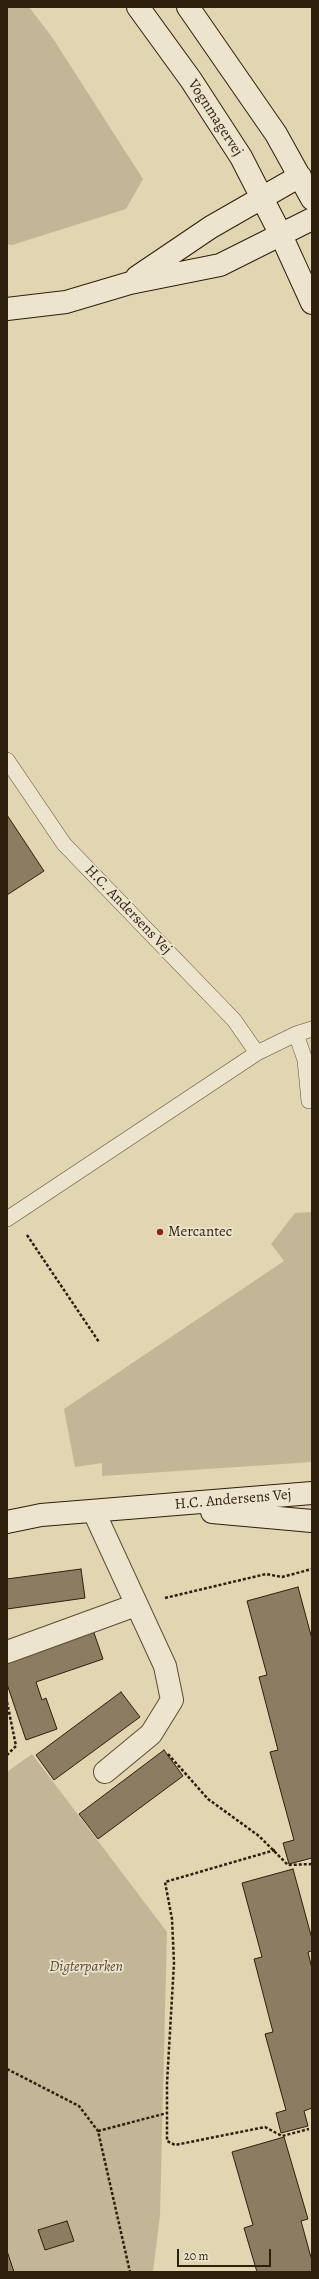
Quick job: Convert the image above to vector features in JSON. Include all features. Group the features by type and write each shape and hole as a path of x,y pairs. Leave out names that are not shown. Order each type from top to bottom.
{"street":[{"name":"Vognmagervej","path":"138,7 191,80 241,158 281,235 312,303"},
{"path":"188,7 276,134 306,173 312,198"},
{"path":"130,283 211,227 306,173"},
{"path":"7,309 66,302 130,283 220,265 312,219"},
{"name":"H.C. Andersens Vej","path":"7,1522 41,1515 94,1512 312,1493"},
{"name":"H.C. Andersens Vej","path":"153,1507 312,1521"},
{"path":"94,1512 165,1666 172,1700 151,1734 105,1772"},
{"path":"7,1652 136,1605"}],"lane":[{"name":"H.C. Andersens Vej","path":"7,760 64,844 234,1020 257,1053"},
{"path":"10,1217 257,1053 296,1034 312,1029"},
{"path":"296,1034 305,1060 308,1102"}],"path":[{"path":"10,1217 99,1342"},
{"path":"136,1605 266,1574 282,1577 312,1569"},
{"path":"7,1702 16,1746 7,1756"},
{"path":"151,1734 208,1799 259,1836 288,1864 312,1864"},
{"path":"275,1850 165,1882 172,1919 174,1963 167,2141 175,2146 265,2126 282,2136 309,2129"},
{"path":"7,2069 79,2106 98,2131 130,2272"},
{"path":"98,2131 167,2113"}],"green space":[{"path":"7,7 29,7 52,37 143,179 126,209 12,245 7,244"},
{"path":"312,1212 312,1462 102,1476 102,1463 75,1467 64,1409 284,1261 271,1244 295,1213"},
{"name":"Digterparken","path":"32,1754 167,1932 160,2215 153,2272 7,2272 7,1772"}],"building":[{"path":"7,815 44,871 7,895"},
{"path":"81,1569 85,1598 7,1609 7,1579"},
{"path":"298,1587 312,1639 312,1858 289,1864 283,1843 294,1840 270,1752 278,1750 259,1677 267,1675 247,1601"},
{"path":"93,1630 103,1659 36,1682 42,1700 46,1698 57,1729 26,1740 7,1684 7,1659"},
{"path":"121,1692 140,1717 54,1780 36,1755"},
{"path":"164,1750 183,1776 98,1839 79,1814"},
{"path":"293,1869 312,1939 312,1951 308,1952 312,1969 312,2108 304,2111 308,2126 281,2133 276,2113 286,2110 265,2034 273,2032 254,1959 262,1957 242,1883"},
{"path":"284,2137 308,2219 301,2221 312,2261 312,2272 257,2272 244,2228 253,2225 232,2152"},
{"path":"67,2221 74,2241 45,2250 38,2230"},
{"path":"7,2251 14,2272 7,2272"}],"place":[{"name":"Mercantec","path":"160,1232"}]}
